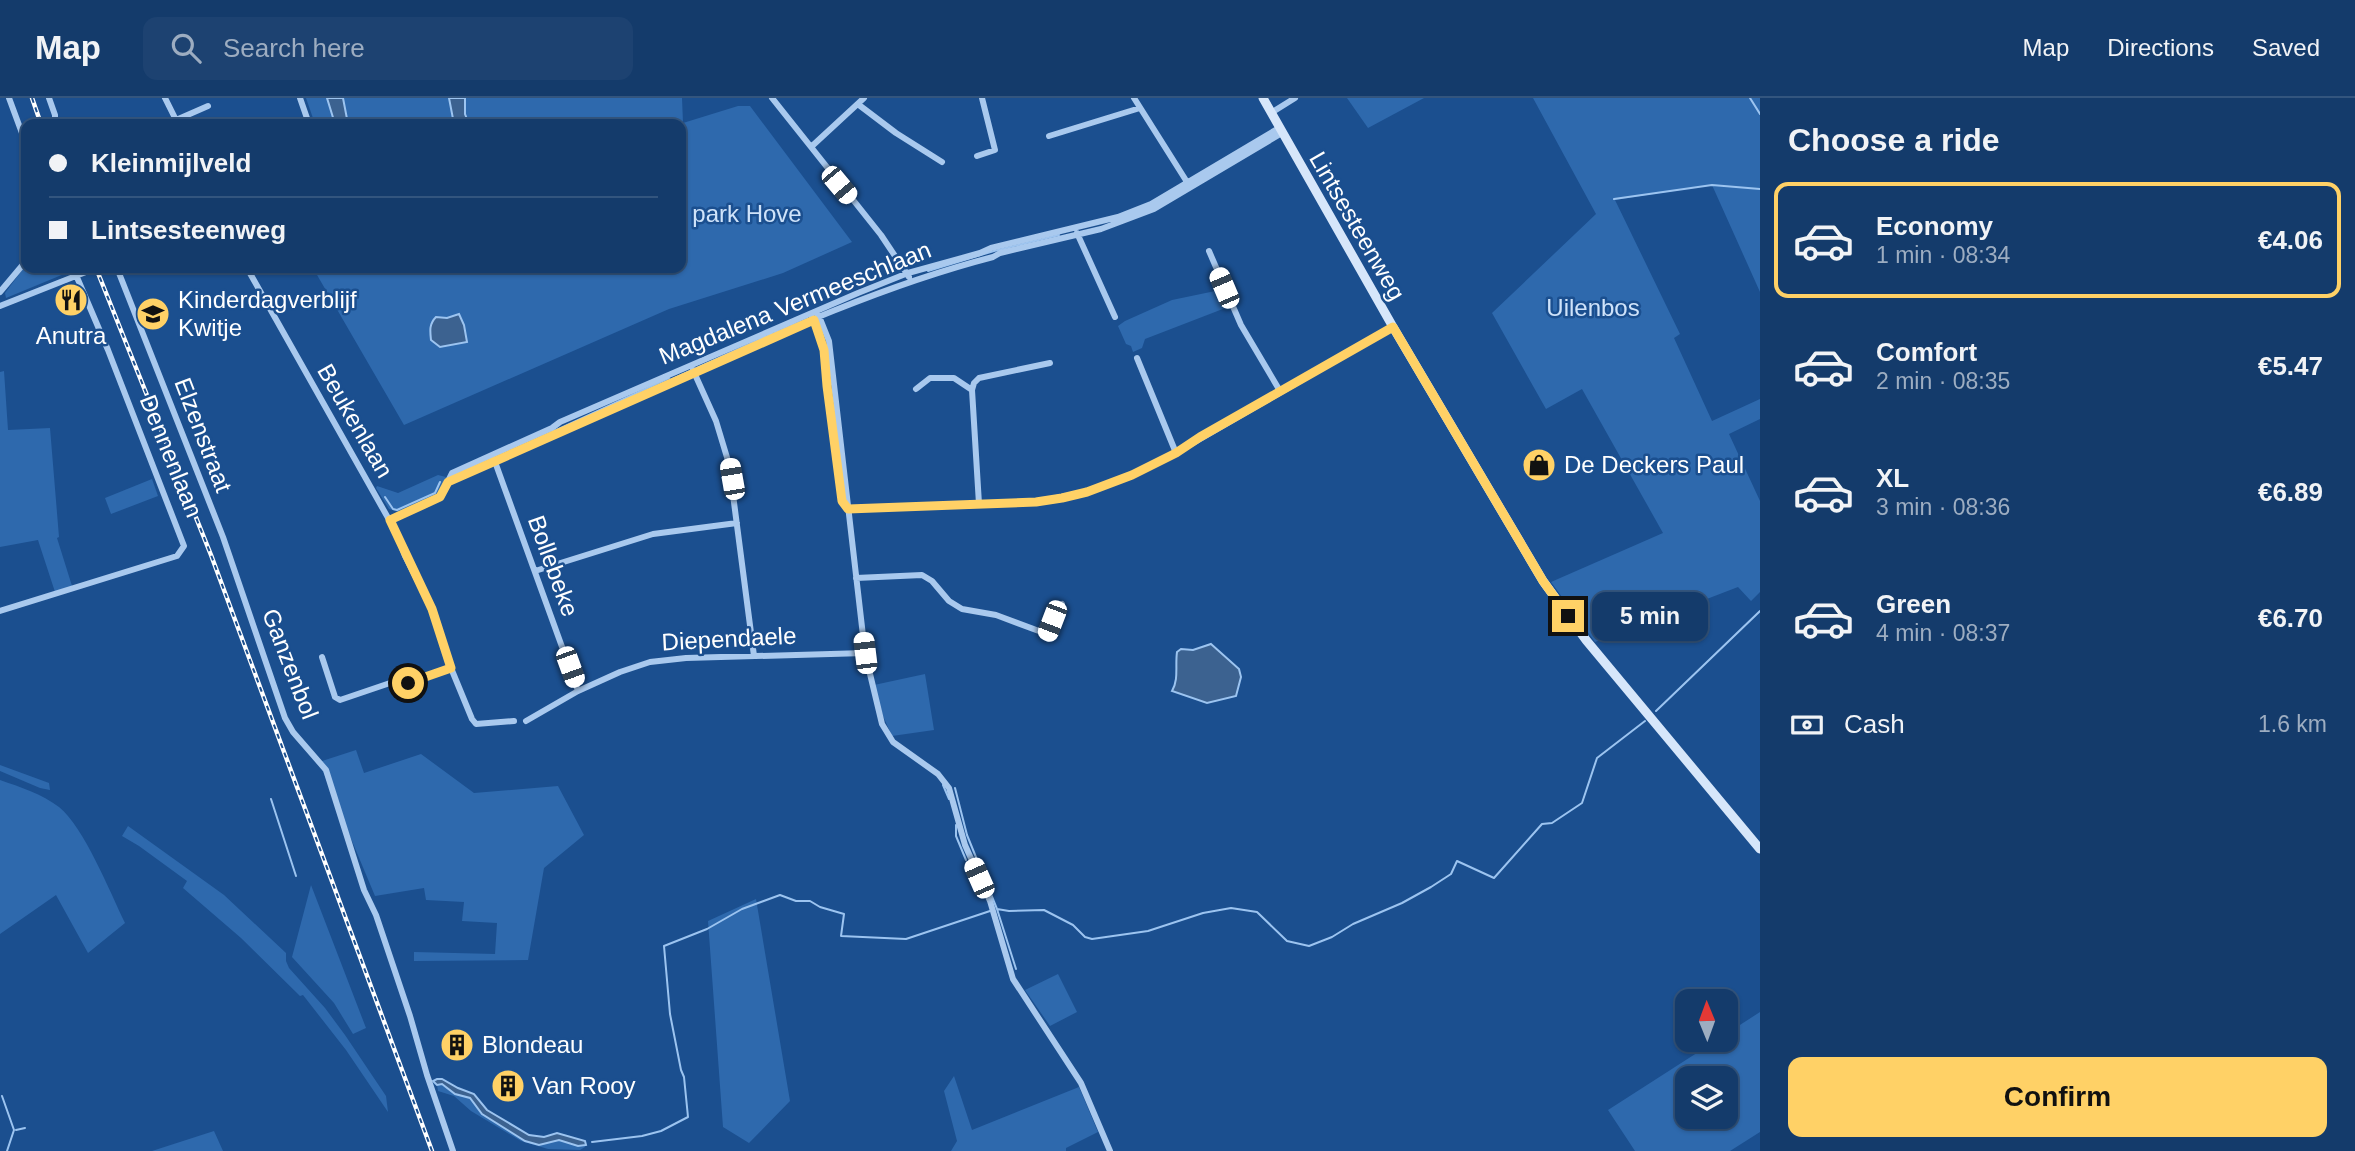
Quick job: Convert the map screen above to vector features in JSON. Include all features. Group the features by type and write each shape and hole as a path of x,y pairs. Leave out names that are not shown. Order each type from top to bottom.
{"street":[{"path":"9,98 21,130"},
{"path":"49,98 55,119"},
{"path":"165,98 176,119"},
{"path":"300,98 307,119"},
{"path":"772,98 881,235 909,277"},
{"path":"811,147 864,98"},
{"path":"977,156 995,150 982,98"},
{"path":"1134,98 1188,184"},
{"name":"Lintsesteenweg","path":"1263,98 1393,327 1555,599 1760,849"},
{"path":"1272,113 1295,98"},
{"path":"859,105 896,133 942,162"},
{"path":"178,119 208,106"},
{"path":"1049,136 1140,108"},
{"name":"Magdalena Vermeeschlaan","path":"390,520 440,497 452,473 494,458 693,368 909,277 991,248 1076,231 1150,204 1281,130"},
{"path":"1076,231 1115,317"},
{"path":"1209,251 1241,325 1280,391"},
{"path":"0,292 21,267"},
{"path":"0,306 82,273"},
{"name":"Elzenstraat","path":"119,273 223,537"},
{"name":"Beukenlaan","path":"249,273 390,520 432,609 451,668 474,722 482,724 514,721"},
{"name":"Dennenlaan","path":"0,611 183,552 184,542 76,275"},
{"path":"816,315 830,341 865,653 882,724 893,742 938,774 949,788 965,845 990,901 1013,979 1081,1083 1110,1151"},
{"path":"848,509 1036,502 1087,492 1132,475 1176,453 1393,327"},
{"path":"1137,358 1176,453"},
{"path":"979,504 972,390 974,383 979,378 1050,363"},
{"path":"693,368 725,448 754,656"},
{"path":"916,389 930,378 954,378 972,390"},
{"name":"Bollebeke","path":"494,458 578,691"},
{"path":"535,571 653,534 737,523"},
{"name":"Ganzenbol","path":"223,537 285,718 293,732 326,770 453,1151"},
{"path":"856,578 922,575 932,581 948,601 962,609 996,615 1047,634 1057,607 1062,604"},
{"name":"Diependaele","path":"526,721 578,691 650,662 687,658 865,653"},
{"path":"322,657 335,697 340,700 393,682 408,683 451,668"}],"green space":[{"name":"park Hove","path":"306,98 682,98 683,119 313,119"},
{"path":"1347,98 1424,98 1368,128"},
{"name":"Uilenbos","path":"1533,98 1760,98 1760,292 1712,185 1615,200 1680,334 1674,338 1712,421 1760,399 1760,419 1729,434 1760,501 1760,592 1751,601 1738,587 1595,642 1551,582 1663,533 1582,389 1546,409 1492,313 1596,214"},
{"name":"park Hove","path":"738,106 750,106 852,242 783,273 669,309 404,425 316,273 686,273 686,122"},
{"path":"21,272 64,273 6,298 5,293"},
{"path":"1220,290 1228,307 1145,339 1142,348 1133,352 1131,346 1126,344 1118,326 1125,321 1172,300"},
{"path":"4,371 8,430 50,428 57,538 72,586 55,592 38,540 0,547 0,372"},
{"path":"438,475 446,477 438,494 399,512 389,509 376,488 377,486 398,493"},
{"path":"152,479 158,496 111,514 105,498"},
{"path":"925,674 934,730 892,736 874,685"},
{"path":"356,750 364,773 421,754 474,793 558,786 584,835 544,868 528,960 414,961 414,952 495,954 497,923 462,921 464,902 426,900 424,888 375,896 319,762"},
{"path":"0,765 49,783 50,790 0,771"},
{"path":"0,780 23,788 59,807 78,829 96,861 125,923 88,953 56,895 0,934"},
{"path":"128,826 224,895 286,953 289,968 325,1008 386,1096 388,1112 346,1050 303,995 300,996 241,938 183,888 187,881 122,836"},
{"path":"311,885 366,1028 353,1034 334,1003 292,957"},
{"path":"756,899 790,1101 749,1143 723,1127 708,921"},
{"path":"1058,974 1077,1012 1050,1026 1025,990"},
{"path":"1760,1012 1760,1132 1730,1151 1635,1151 1608,1110 1675,1067 1675,1129 1738,1129 1738,1066 1677,1066 1698,1052 1738,1052 1738,1026"},
{"path":"954,1076 972,1130 1079,1087 1098,1132 1066,1148 1066,1151 951,1151 957,1141 944,1091"},
{"path":"442,1084 455,1094 470,1098 482,1114 525,1141 540,1145 559,1140 578,1146 586,1145 580,1150 548,1149 521,1141 471,1111 454,1096 438,1091 437,1085"},
{"path":"214,1131 223,1151 152,1151"}],"shaded area":[{"path":"327,98 343,98 347,119 333,119"},
{"path":"449,98 465,98 467,119 453,119"},
{"path":"459,314 467,342 440,347 431,340 431,325 436,317 447,318"},
{"path":"1211,644 1239,669 1241,677 1236,696 1207,703 1172,691 1176,677 1177,652"},
{"path":"437,1079 474,1094 487,1110 529,1135 544,1137 557,1133 585,1141 586,1145 578,1146 559,1140 539,1145 525,1141 482,1114 470,1098 455,1094 442,1084 437,1085 433,1081"}],"waterway":[{"path":"1750,98 1760,114"},
{"path":"1614,199 1712,185 1760,189"},
{"path":"928,271 1059,235"},
{"path":"509,452 669,378"},
{"path":"385,497 393,509 397,510 435,493 440,482"},
{"path":"1656,711 1760,611"},
{"path":"997,909 1044,910 1073,925 1085,937 1092,939 1148,931 1203,913 1231,908 1257,912 1287,941 1309,946 1431,887 1451,874 1457,861 1494,878 1542,824 1552,823 1582,803 1597,758 1645,721"},
{"path":"943,785 949,799"},
{"path":"955,788 967,835 997,909 1016,969"},
{"path":"271,799 296,876"},
{"path":"956,825 956,836 966,860"},
{"path":"592,1142 642,1136 661,1131 688,1117 684,1077 670,1014 664,946 707,929 742,909 780,895 796,901 810,901 844,914 841,936 906,939 990,911"},
{"path":"2,1096 14,1130 7,1151"},
{"path":"16,1130 25,1128"}],"railway":[{"path":"32,98 39,119"},
{"path":"98,273 211,555 432,1151"}],"place":[{"name":"Anutra","path":"71,300"},
{"name":"Kinderdagverblijf Kwitje","path":"153,314"},
{"name":"De Deckers Paul","path":"1539,465"},
{"name":"Blondeau","path":"457,1045"},
{"name":"Van Rooy","path":"508,1086"}],"route":[{"path":"408,683 451,668 432,609 390,520 440,497 448,482 814,320 822,338 842,501 848,509 1036,502 1087,492 1154,465 1393,327 1543,581 1568,616"}]}
